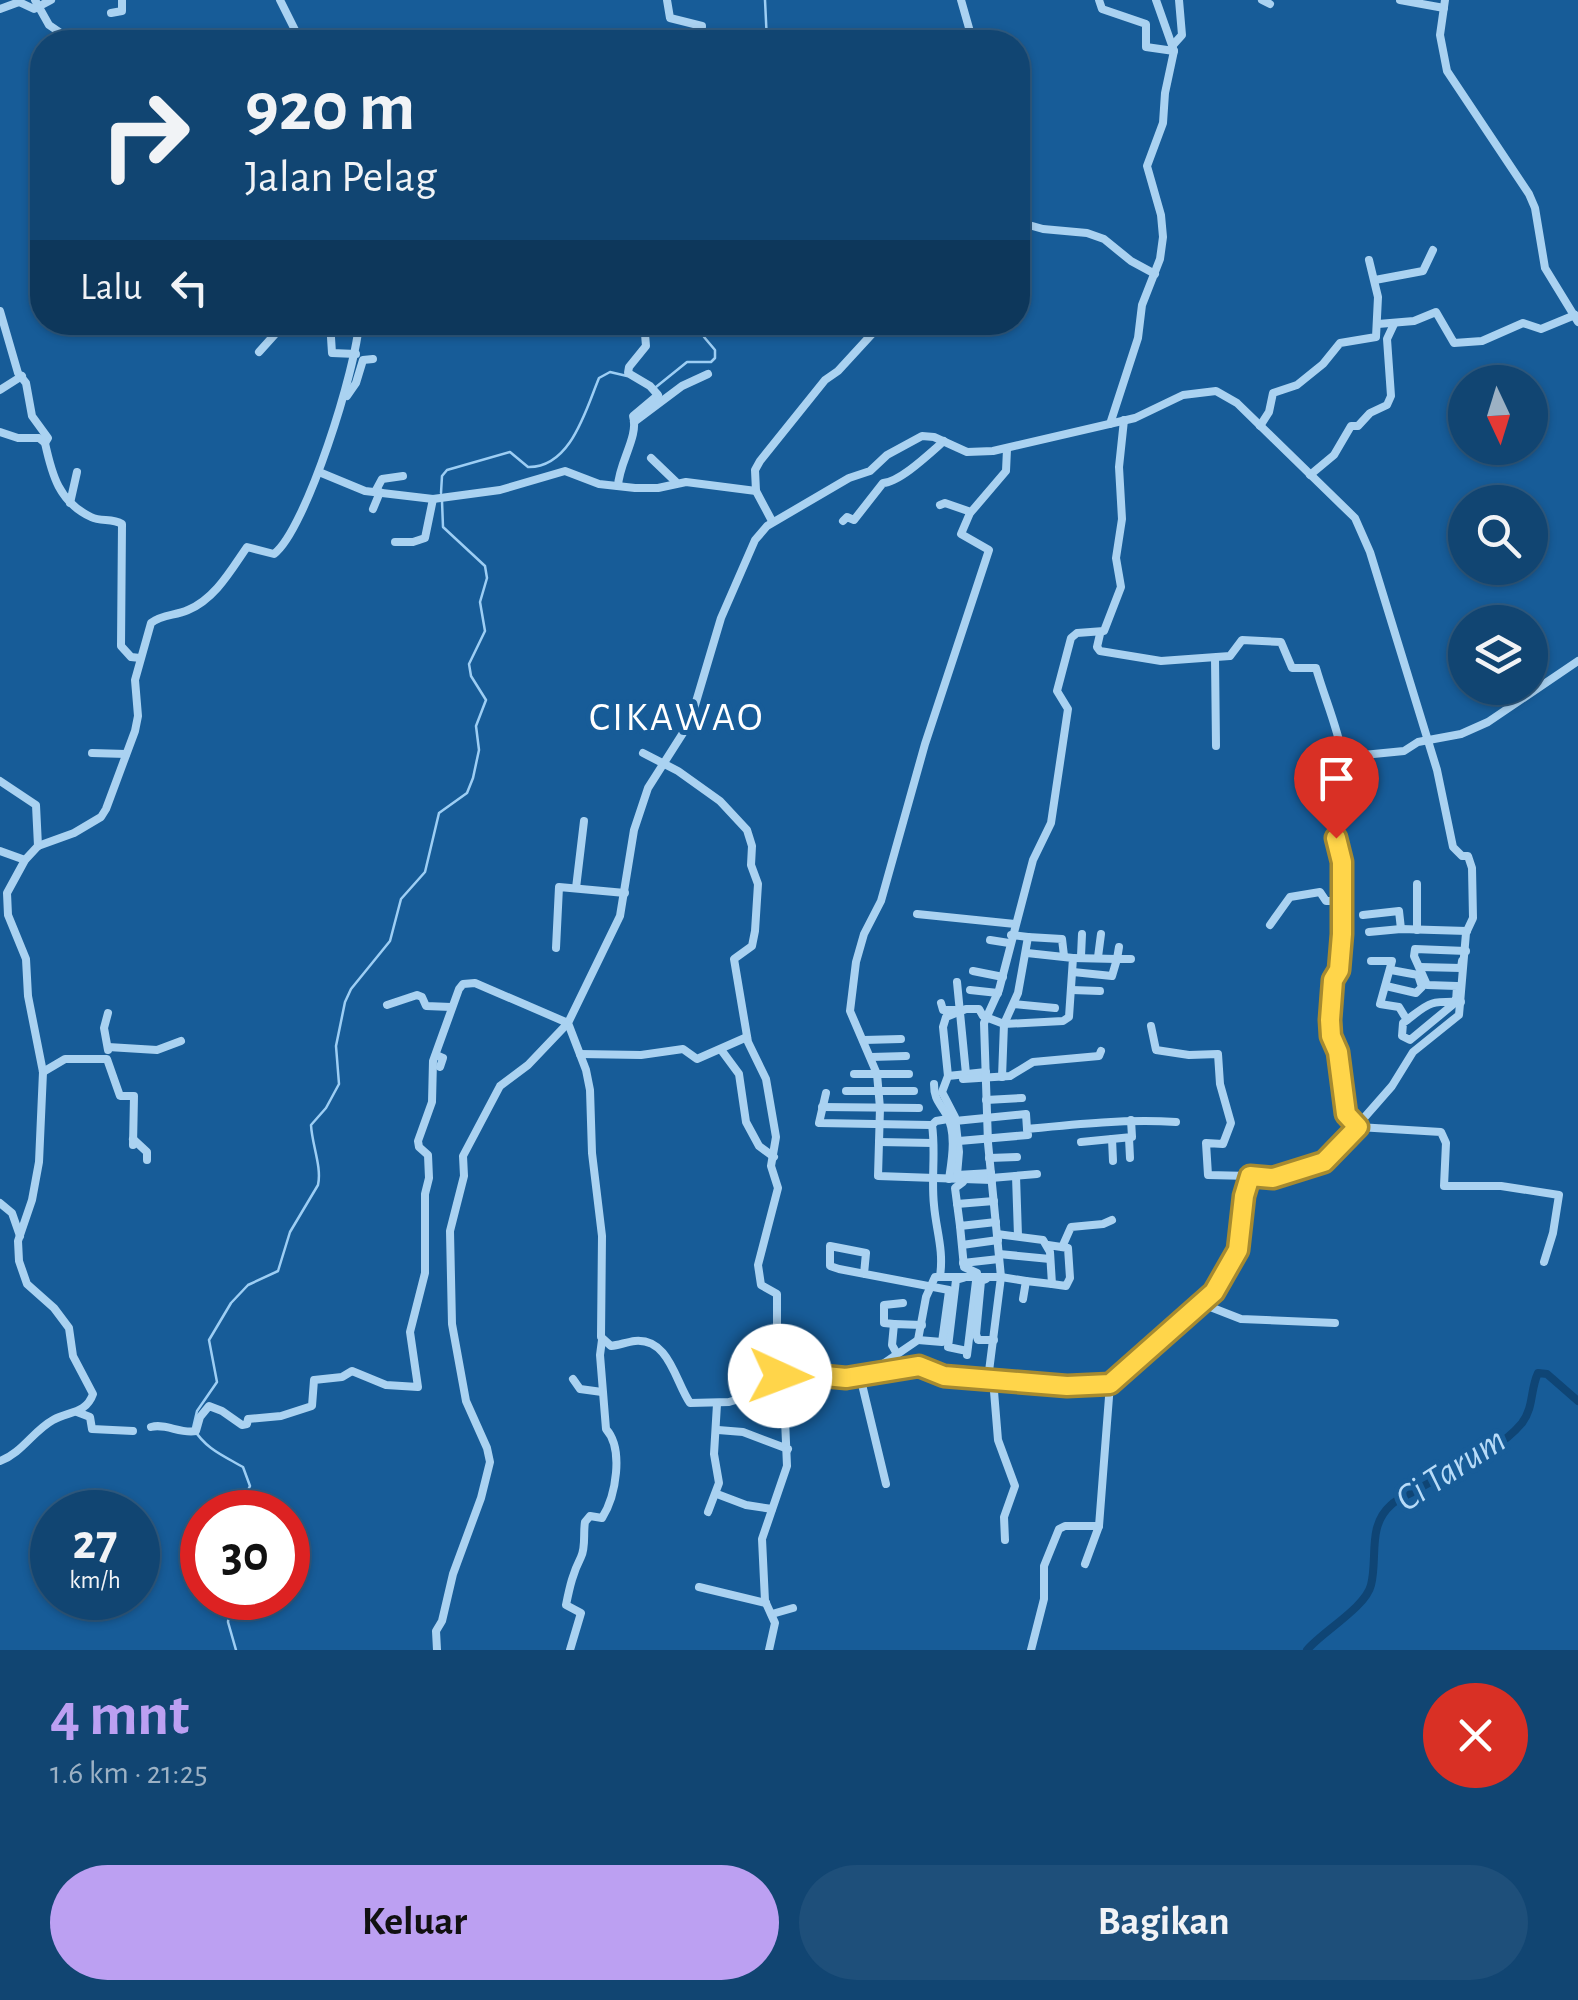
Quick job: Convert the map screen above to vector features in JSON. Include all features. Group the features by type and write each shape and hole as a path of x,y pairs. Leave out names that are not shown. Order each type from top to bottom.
{"street":[{"path":"0,10 14,2 32,10 36,4 51,0"},
{"path":"111,13 122,11 122,0"},
{"path":"280,0 295,30"},
{"path":"667,0 670,18 702,26 702,30"},
{"path":"961,0 970,30"},
{"path":"1098,0 1102,10 1146,24 1146,47 1173,48"},
{"path":"1156,0 1173,48"},
{"path":"1110,424 1138,338 1142,305 1155,274 1162,228 1147,166 1163,123 1173,48 1182,35 1179,0"},
{"path":"1378,324 1414,322 1436,312 1454,344 1482,340 1523,323 1541,330 1576,318 1546,268 1530,194 1447,71 1440,42 1444,4 1411,7 1400,0"},
{"path":"36,4 54,30"},
{"path":"1030,226 1104,239 1155,274"},
{"path":"1375,280 1423,271 1433,250"},
{"path":"1260,426 1268,416 1273,393 1297,385 1322,366 1340,343 1376,337 1375,280 1368,260"},
{"path":"0,310 32,416 48,438 45,443"},
{"path":"1310,475 1334,454 1351,426 1358,426 1370,412 1384,407 1389,400 1392,386 1387,338 1394,324"},
{"path":"259,352 274,335"},
{"path":"330,335 331,352 356,354"},
{"path":"0,1461 14,1454 52,1420 77,1412 90,1402 92,1392 74,1356 66,1324 27,1284 19,1261 20,1236 39,1162 43,1072 28,996 26,960 7,906 8,887 38,846 74,833 103,814 138,716 135,680 151,623 207,600 247,547 270,554 278,552 319,472 344,399 358,335"},
{"path":"618,486 619,467 636,430 634,413 657,398 654,390 628,373 628,367 646,346 645,335"},
{"path":"772,521 756,491 755,470 824,380 838,372 871,335"},
{"path":"344,399 354,388 364,360 373,359"},
{"path":"634,422 682,386 708,374"},
{"path":"0,390 22,376"},
{"path":"437,1650 436,1631 452,1574 481,1498 490,1462 466,1402 452,1324 450,1231 464,1176 463,1156 500,1086 528,1065 568,1022 609,944 648,788 690,722 721,618 755,540 772,521 870,471 918,437 930,436 967,452 1008,449 1124,420 1183,395 1206,391 1226,395 1358,522 1440,781 1453,846 1462,856 1468,856 1471,864 1473,918 1462,968 1420,967"},
{"path":"1124,420 1119,467 1122,519 1116,558 1121,587 1097,649 1119,656 1168,661 1230,656 1240,640 1276,640 1282,643 1292,668 1315,667 1337,724 1347,783 1336,830 1342,862 1340,966 1333,980 1330,1020 1346,1114 1358,1127 1442,1132 1446,1143 1444,1186 1519,1187 1559,1195 1544,1262"},
{"path":"0,432 18,438 40,438 62,498 94,519 122,524 121,646 131,657 140,658"},
{"path":"843,521 847,516 854,520 883,482 889,483 944,441"},
{"path":"991,1177 970,1180 878,1176 880,1091 871,1056 850,1011 856,962 869,922 881,901 925,744 989,550 988,546 962,536 970,512 1007,468 1008,449"},
{"path":"651,458 676,482"},
{"path":"319,472 378,492 434,499 500,490 566,471 599,484 646,489 676,482 740,486 756,491"},
{"path":"70,503 77,472"},
{"path":"374,509 382,479 404,476"},
{"path":"395,542 425,538 434,499"},
{"path":"940,505 947,503 970,512"},
{"path":"1005,1540 1004,1517 1015,1486 998,1440 991,1379 1000,1278 988,1138 986,1016 998,994 1034,857 1052,818 1068,708 1057,690 1067,650 1075,634 1100,634"},
{"path":"1215,658 1216,746"},
{"path":"1343,757 1404,751 1415,744 1444,740 1488,722 1578,661"},
{"path":"92,753 126,754"},
{"path":"643,753 703,788 736,814 751,841 751,865 758,884 755,931 752,946 734,959 747,1038 766,1080 776,1137 771,1166 778,1188 758,1268 762,1286 777,1294 777,1389"},
{"path":"0,782 36,805 38,846"},
{"path":"576,888 584,821"},
{"path":"0,852 25,860"},
{"path":"1417,884 1417,930"},
{"path":"556,948 558,887 625,892"},
{"path":"1270,925 1290,897 1321,892 1326,901 1342,901"},
{"path":"1363,914 1399,911 1401,929"},
{"path":"917,914 1015,924"},
{"path":"1369,932 1467,932"},
{"path":"941,1003 943,1010 978,1008 1004,1024 1064,1021 1070,1014 1073,957 1082,934"},
{"path":"1098,957 1100,934"},
{"path":"1002,1077 1004,1024 1014,1004 1028,937"},
{"path":"990,940 1062,938 1073,957"},
{"path":"1073,972 1114,975 1119,947"},
{"path":"1458,1002 1433,1001 1402,1023 1402,1036 1410,1040 1458,1002 1457,986 1427,985 1414,956 1415,948 1464,951"},
{"path":"1152,1026 1156,1050 1218,1055 1230,1126 1222,1144 1206,1142 1208,1175 1273,1178 1324,1162 1392,1086 1414,1052 1457,1019 1464,951"},
{"path":"1027,953 1131,959"},
{"path":"1372,976 1372,961 1392,961 1380,1004 1399,1008 1406,1020"},
{"path":"1386,986 1416,994 1422,988 1418,976 1392,970"},
{"path":"973,971 1002,977"},
{"path":"150,1428 196,1431 200,1416 209,1406 222,1410 242,1425 248,1419 282,1416 312,1406 314,1380 342,1377 352,1371 386,1386 419,1386 410,1338 425,1273 429,1164 418,1141 432,1102 436,1054 461,985 471,982 568,1022 590,1090 592,1152 602,1236 602,1392 606,1422 617,1449 608,1508 602,1518 590,1516 585,1522 581,1559 572,1570 566,1605 581,1613 570,1650"},
{"path":"956,982 966,1074"},
{"path":"970,990 998,994"},
{"path":"1072,990 1100,992"},
{"path":"387,1006 417,995 426,1006 452,1007"},
{"path":"1014,1004 1055,1008"},
{"path":"960,1011 943,1021 942,1080 942,1098 958,1141 958,1175 1037,1174"},
{"path":"108,1013 104,1027 107,1059 120,1096 134,1096 133,1142 147,1152 147,1160"},
{"path":"580,1054 641,1055 682,1049 697,1060 747,1038"},
{"path":"864,1040 901,1039"},
{"path":"108,1047 158,1050 181,1041"},
{"path":"722,1051 740,1080 746,1122 759,1146 774,1157"},
{"path":"942,1080 966,1074 1014,1075 1033,1062 1090,1058 1099,1056 1101,1051"},
{"path":"436,1054 443,1058 440,1067"},
{"path":"871,1056 906,1056"},
{"path":"43,1072 65,1060 107,1059"},
{"path":"854,1074 910,1074"},
{"path":"942,1080 987,1075"},
{"path":"846,1091 914,1091"},
{"path":"826,1093 819,1123 930,1125"},
{"path":"986,1100 1022,1098"},
{"path":"822,1107 919,1108"},
{"path":"940,1276 942,1250 934,1201 933,1123 1026,1114 1028,1135 958,1141"},
{"path":"950,1179 952,1120"},
{"path":"1027,1129 1131,1120 1176,1122"},
{"path":"1081,1142 1132,1138 1131,1120"},
{"path":"1129,1138 1130,1158"},
{"path":"1112,1139 1114,1161"},
{"path":"879,1142 932,1143"},
{"path":"990,1158 1018,1157"},
{"path":"870,1372 919,1366 944,1376 1093,1387 1110,1384 1214,1292 1238,1250 1249,1164"},
{"path":"1016,1176 1018,1236"},
{"path":"970,1180 956,1186 963,1264 976,1271 976,1278 967,1353 948,1347 956,1280 976,1278"},
{"path":"958,1204 994,1201"},
{"path":"0,1203 12,1213 20,1236"},
{"path":"1064,1245 1071,1227 1112,1220"},
{"path":"960,1226 996,1222"},
{"path":"918,1340 934,1278 1000,1278 1060,1287 1069,1284 1068,1248 1064,1245 1048,1245 1038,1238 1018,1236 962,1245"},
{"path":"864,1274 866,1252 838,1242 830,1246 830,1266 864,1274 930,1288 950,1290"},
{"path":"1048,1245 1052,1284"},
{"path":"963,1264 999,1257 1050,1260"},
{"path":"780,1376 860,1376 918,1340 942,1342 951,1277"},
{"path":"994,1340 978,1340 976,1334 983,1280 1000,1278"},
{"path":"1023,1299 1026,1281"},
{"path":"1200,1303 1242,1319 1336,1323"},
{"path":"903,1304 884,1305 884,1323 922,1325"},
{"path":"894,1324 892,1345 897,1354"},
{"path":"602,1340 611,1346 641,1341 658,1347 667,1356 670,1370 690,1403 718,1404 777,1389"},
{"path":"860,1376 886,1484"},
{"path":"573,1379 580,1389 602,1392"},
{"path":"1086,1564 1099,1526 1110,1384"},
{"path":"769,1650 775,1626 766,1603 762,1542 786,1470 788,1449 786,1399 777,1389"},
{"path":"708,1512 717,1494 720,1475 714,1454 718,1404"},
{"path":"77,1412 90,1416 92,1429 134,1431"},
{"path":"718,1430 743,1432 788,1449"},
{"path":"717,1494 772,1508"},
{"path":"1030,1650 1044,1599 1046,1559 1055,1546 1059,1529 1099,1526"},
{"path":"699,1587 766,1603"},
{"path":"772,1614 793,1608"}],"waterway":[{"path":"765,0 766,30"},
{"path":"656,387 687,362 711,362 715,358 715,350 705,335"},
{"path":"441,493 442,476 447,470 510,452 528,467 555,458 575,434 599,378 610,372 627,376"},
{"path":"248,1490 243,1467 209,1446 193,1428 197,1411 217,1382 209,1340 231,1303 248,1285 278,1271 290,1232 318,1185 311,1125 339,1084 336,1046 345,1002 390,941 401,899 425,872 439,813 467,793 479,750 476,726 486,700 471,676 469,664 485,631 480,602 487,578 485,566 443,527 442,501"},
{"name":"Ci Tarum","path":"1307,1650 1367,1593 1373,1575 1376,1532 1391,1505 1512,1434 1526,1417 1538,1373 1547,1374 1578,1401"},
{"path":"228,1620 236,1650"}],"district":[{"name":"CIKAWAO","path":"677,718"}],"route":[{"path":"780,1376 846,1378 919,1366 944,1376 1067,1386 1110,1384 1214,1292 1238,1250 1245,1187 1250,1176 1273,1178 1324,1162 1358,1127 1346,1114 1338,1052 1331,1036 1333,980 1339,970 1342,934 1342,862 1336,838"}]}
